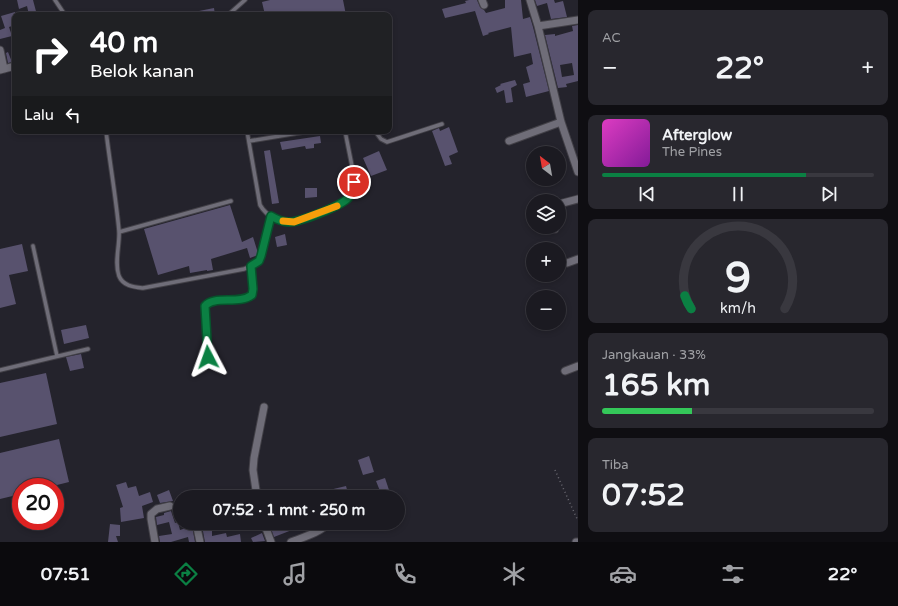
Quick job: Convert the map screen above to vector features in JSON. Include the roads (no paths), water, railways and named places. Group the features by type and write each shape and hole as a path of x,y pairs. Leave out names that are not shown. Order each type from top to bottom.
{"street":[{"path":"530,0 538,26 561,122 578,172"},
{"path":"538,26 578,20"},
{"path":"0,50 2,69 12,67"},
{"path":"509,141 561,122"},
{"path":"566,202 578,199"},
{"path":"567,263 578,259"},
{"path":"565,371 578,366"},
{"path":"256,490 253,470 254,458 264,407"},
{"path":"155,542 151,514 157,508 170,506"},
{"path":"197,530 200,542"},
{"path":"267,530 271,542"},
{"path":"291,542 319,530"}],"lane":[{"path":"55,0 64,12"},
{"path":"231,12 245,0"},
{"path":"377,134 381,139 387,142 442,124"},
{"path":"106,134 119,232 117,261 119,275 124,282 143,288 244,269 251,266 259,261 271,216"},
{"path":"247,134 260,203 263,210 281,221 294,222 336,207 350,197 353,189 354,176 346,134"},
{"path":"248,141 291,134"},
{"path":"119,232 231,201"},
{"path":"33,246 57,356"},
{"path":"208,357 205,306 210,302 242,300 251,296 253,289 251,266"},
{"path":"0,370 88,348"}]}
